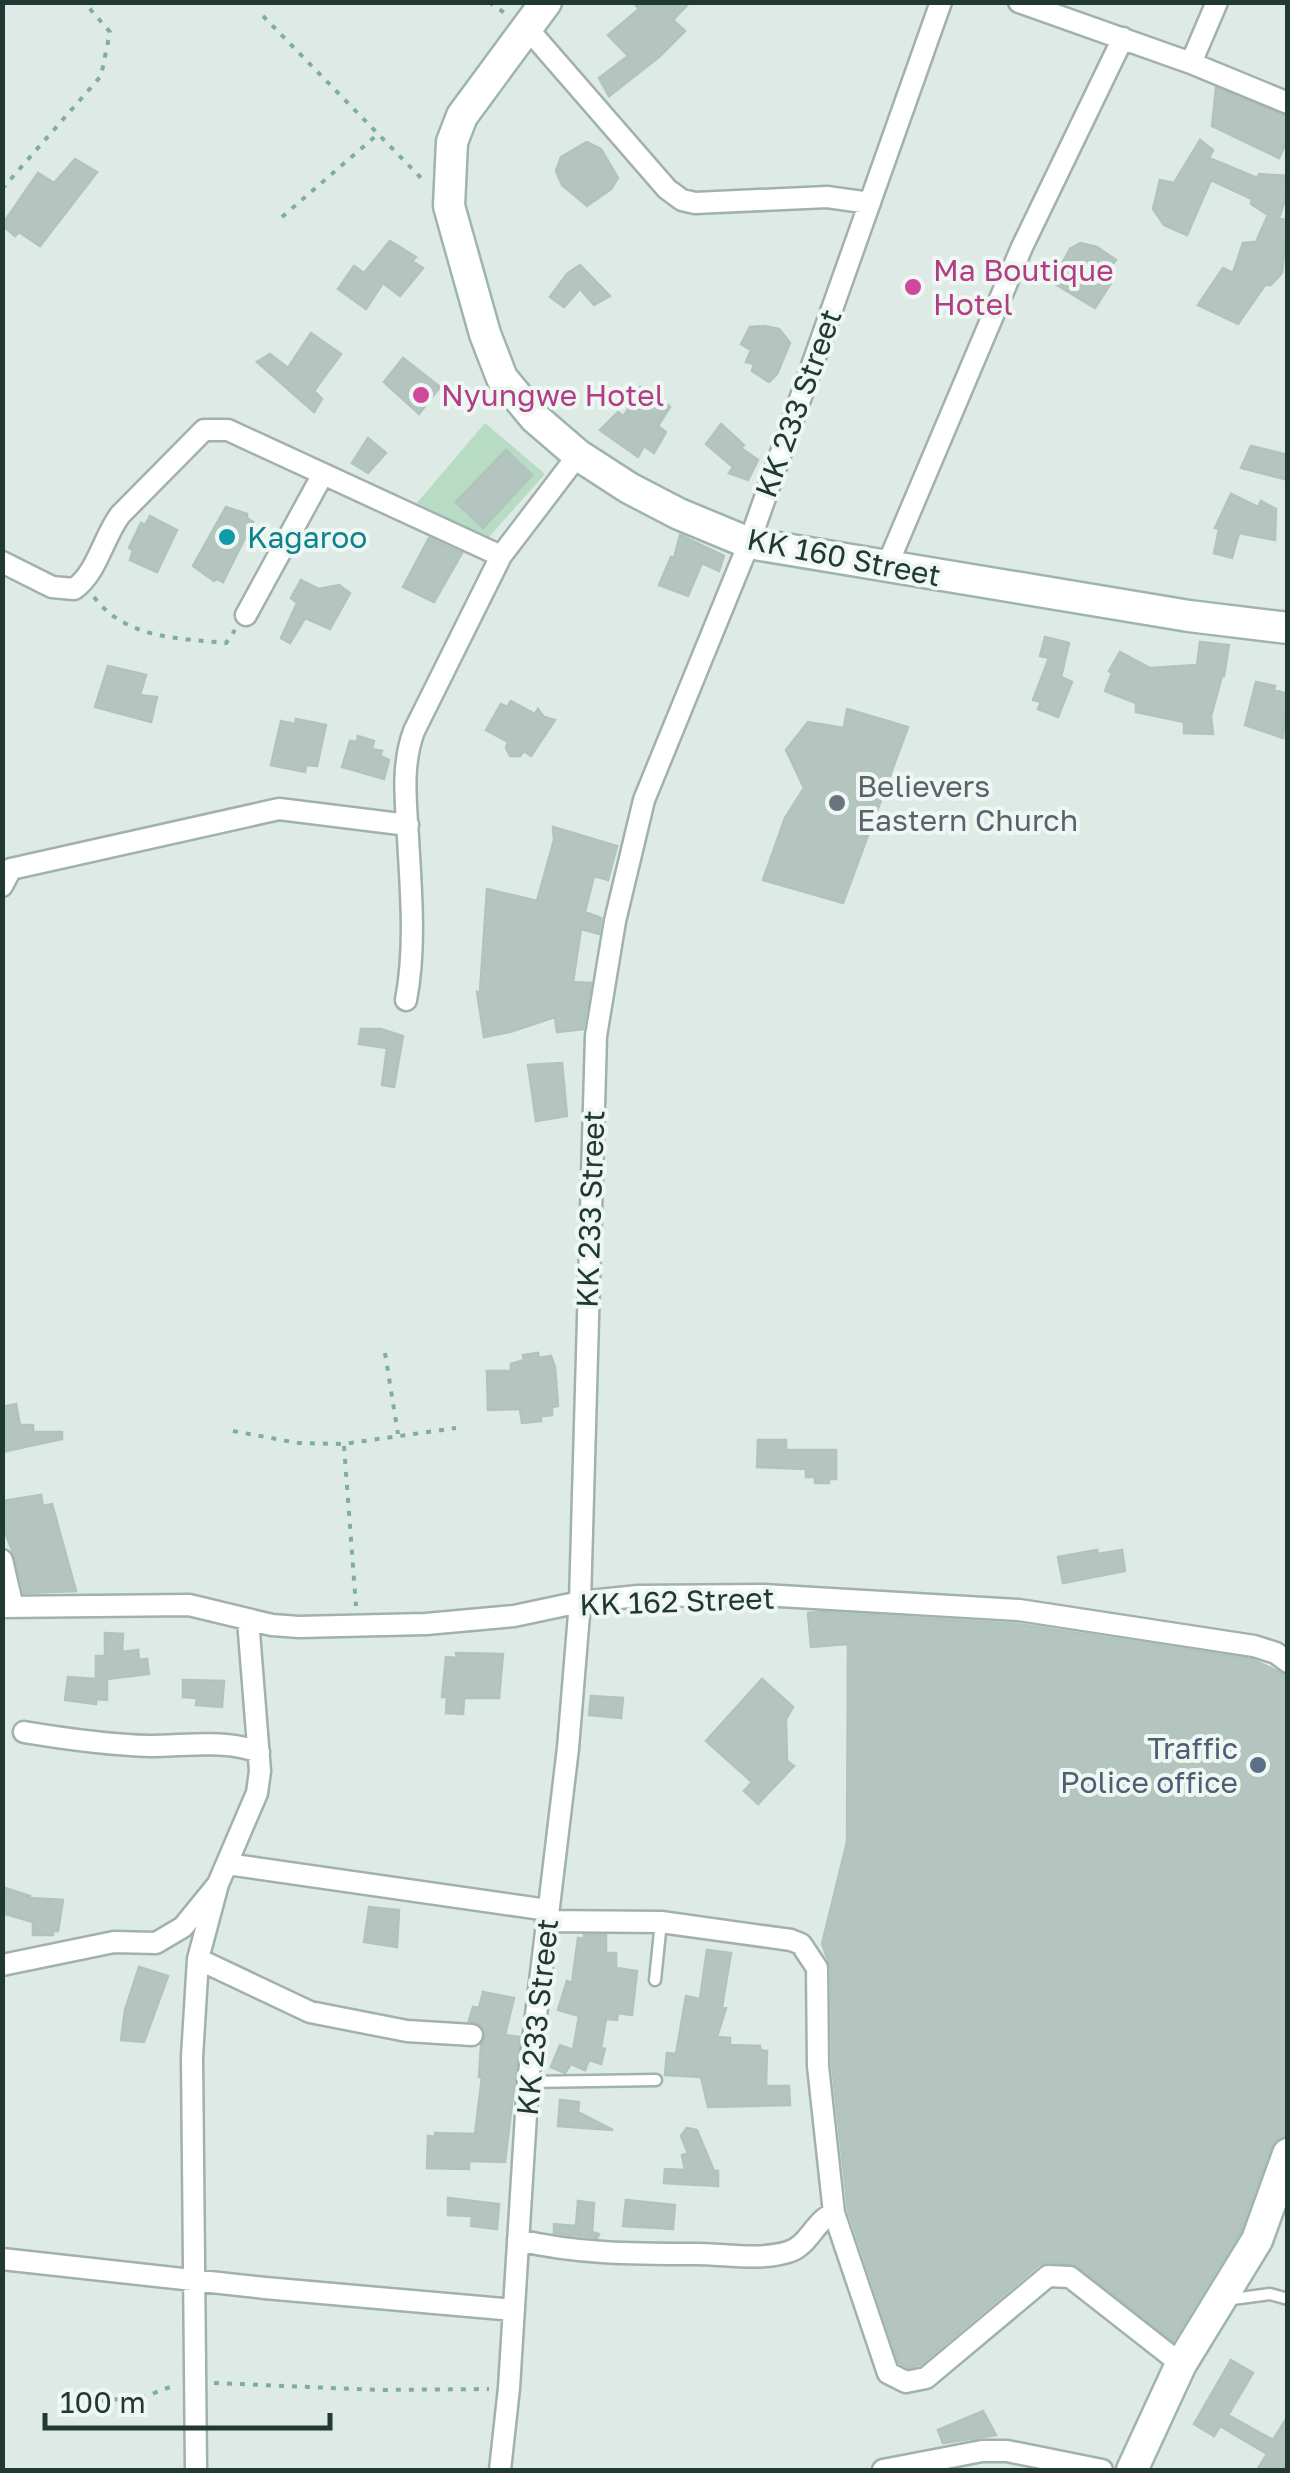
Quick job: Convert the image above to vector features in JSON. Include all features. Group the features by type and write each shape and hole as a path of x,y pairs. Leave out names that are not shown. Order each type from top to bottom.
{"main road":[{"name":"KK 160 Street","path":"546,2 462,116 452,142 449,206 485,334 502,378 535,418 578,455 662,505 749,543 1189,616 1288,628"},
{"path":"1132,2470 1180,2364 1257,2240 1285,2173"}],"street":[{"name":"KK 233 Street","path":"500,2470 509,2388 528,2082 568,1748 580,1602 596,1036 615,921 644,800 749,543 941,2"},
{"path":"1019,2 1288,103"},
{"path":"1191,64 1217,2"},
{"path":"528,28 667,189 682,200 713,204 827,197 870,203"},
{"path":"886,568 1022,246 1123,38"},
{"path":"2,562 62,590 84,583 120,515 204,430 228,430 502,556"},
{"path":"406,1000 411,966 405,780 411,739 502,556 578,455"},
{"path":"246,614 323,474"},
{"path":"2,886 11,870 279,809 408,825"},
{"path":"2,1560 8,1607"},
{"name":"KK 162 Street","path":"8,1607 189,1604 248,1620 299,1627 426,1624 514,1616 580,1602 638,1596 762,1595 957,1604 1091,1618 1254,1646 1276,1653 1288,1662"},
{"path":"196,2470 192,2058 198,1959 218,1884 257,1793 260,1752 248,1620"},
{"path":"24,1732 134,1745 240,1744 260,1752"},
{"path":"227,1864 547,1915 661,1922 791,1940 806,1949 817,1968 818,2066 834,2213 888,2374 906,2382 926,2378 1048,2276 1070,2276 1180,2364"},
{"path":"2,1965 114,1942 156,1942 182,1927 218,1884"},
{"path":"198,1959 310,2012 407,2031 472,2035"},
{"path":"518,2240 559,2250 619,2255 753,2257 790,2252 805,2243 826,2216 834,2213"},
{"path":"2,2259 514,2310"},
{"path":"883,2470 982,2450 1007,2451 1102,2470"}],"lane":[{"path":"655,1980 661,1922"},
{"path":"528,2082 656,2080"},
{"path":"1220,2301 1270,2294 1288,2300"}],"path":[{"path":"2,189 101,76 110,32 84,2"},
{"path":"263,16 449,206"},
{"path":"282,217 378,134"},
{"path":"84,583 108,614 138,631 164,636 226,643 246,614"},
{"path":"386,1353 398,1434"},
{"path":"233,1430 298,1444 343,1444 456,1428"},
{"path":"343,1444 358,1625"},
{"path":"64,2397 97,2401 144,2397 177,2384 194,2383 408,2390 509,2388"}],"green space":[{"path":"485,423 545,474 488,538 417,503"}],"building":[{"path":"633,2 690,2 673,20 685,31 609,96 599,78 628,56 608,35 639,9"},
{"path":"1216,88 1288,116 1288,139 1279,158 1212,126"},
{"path":"1200,140 1213,150 1209,158 1257,178 1259,174 1288,176 1279,218 1288,221 1282,273 1271,285 1265,285 1238,324 1198,305 1223,268 1233,273 1243,243 1256,242 1268,215 1251,204 1252,199 1211,180 1187,235 1164,225 1153,209 1160,180 1174,183"},
{"path":"587,142 601,149 618,178 611,189 587,206 562,185 556,171 561,157"},
{"path":"75,159 97,172 40,246 19,232 15,236 2,225 38,173 54,183"},
{"path":"390,241 416,257 412,261 423,268 400,296 383,283 366,309 338,289 354,266 364,273"},
{"path":"1080,243 1097,247 1116,260 1102,278 1111,283 1095,308 1052,282 1070,249"},
{"path":"580,265 610,296 594,305 580,289 564,307 550,297 567,274"},
{"path":"750,327 779,329 790,343 777,374 769,382 752,371 754,364 746,362 751,350 741,344"},
{"path":"311,333 341,354 314,391 322,399 314,412 257,362 270,354 288,368"},
{"path":"403,358 440,387 419,414 384,382"},
{"path":"640,387 647,393 650,389 670,407 658,426 666,432 654,453 644,446 638,457 600,430 618,412 624,416"},
{"path":"721,424 744,445 741,448 758,460 748,480 729,473 733,467 706,444"},
{"path":"368,438 386,453 368,473 352,463"},
{"path":"1251,446 1288,455 1288,480 1241,468"},
{"path":"506,450 532,475 483,528 456,502"},
{"path":"1231,494 1258,507 1261,501 1276,509 1275,540 1239,533 1232,558 1214,553 1219,529 1215,528"},
{"name":"Kagaroo","path":"226,507 247,514 253,522 223,582 214,581 193,566"},
{"path":"150,516 177,530 157,572 130,560 133,550 129,548 141,523 145,525"},
{"path":"680,535 724,556 719,571 702,563 688,596 659,585 671,557 674,558"},
{"path":"429,538 462,553 434,602 403,587"},
{"path":"301,580 319,589 339,585 350,593 330,629 305,618 290,643 281,638 297,603 291,598"},
{"path":"1045,637 1069,643 1061,677 1072,682 1058,717 1038,709 1041,702 1033,700 1049,658 1040,656"},
{"path":"1200,642 1229,645 1211,716 1213,734 1184,733 1184,722 1136,712 1136,703 1105,691 1112,673 1109,671 1120,652 1150,668 1197,665"},
{"path":"108,666 146,675 140,695 157,697 151,722 95,707"},
{"path":"1256,682 1288,694 1283,738 1245,725"},
{"path":"511,701 535,714 538,709 544,717 555,720 531,756 524,751 520,756 510,756 508,742 486,730 501,704 507,707"},
{"name":"Believers Eastern Church","path":"847,709 908,727 843,903 763,880 785,818 804,788 786,750 808,722 844,728"},
{"path":"296,719 326,725 317,766 306,765 305,772 271,765 281,721 295,724"},
{"path":"358,736 374,741 372,749 382,751 380,756 389,760 384,779 342,767 350,741 357,742"},
{"path":"553,827 617,846 608,880 594,876 585,912 601,918 599,934 581,929 573,982 591,983 583,1029 557,1032 555,1017 484,1037 477,992 487,889 537,901 554,840"},
{"path":"361,1029 381,1029 403,1036 394,1087 382,1085 387,1048 359,1044"},
{"path":"562,1063 567,1116 536,1121 528,1065"},
{"path":"538,1353 539,1358 551,1356 555,1367 558,1406 552,1407 552,1415 522,1423 520,1409 488,1410 487,1371 511,1371 511,1364 524,1360 523,1355"},
{"path":"16,1404 20,1425 33,1425 33,1432 62,1432 62,1439 2,1452 2,1407"},
{"path":"758,1440 786,1440 786,1450 836,1450 836,1479 815,1483 815,1477 806,1477 806,1469 757,1467"},
{"path":"41,1495 43,1506 52,1504 76,1591 24,1593 15,1557 6,1535 2,1535 2,1501"},
{"path":"1097,1550 1098,1554 1122,1550 1125,1571 1063,1583 1058,1557"},
{"path":"808,1613 1018,1624 1251,1659 1288,1676 1288,2136 1277,2139 1271,2147 1240,2232 1173,2341 1078,2266 1049,2262 1039,2265 920,2365 908,2368 899,2363 848,2210 832,2065 831,1968 822,1944 847,1842 848,1644 811,1647"},
{"path":"105,1633 123,1634 122,1652 138,1650 139,1660 147,1659 149,1674 107,1679 107,1700 96,1699 96,1704 65,1700 68,1677 96,1679 96,1656 105,1656"},
{"path":"456,1653 503,1654 499,1698 464,1698 463,1714 446,1713 447,1697 442,1697 446,1657 457,1658"},
{"path":"762,1679 793,1707 786,1719 787,1761 794,1766 758,1804 744,1791 752,1782 706,1741"},
{"path":"183,1680 224,1681 222,1707 196,1705 197,1698 183,1697"},
{"path":"591,1696 623,1698 621,1718 589,1715"},
{"path":"2,1887 29,1898 63,1900 58,1931 53,1931 53,1935 33,1935 33,1922 2,1913"},
{"path":"369,1907 399,1910 397,1947 364,1942"},
{"path":"584,1935 606,1935 606,1953 616,1953 616,1968 637,1971 632,2015 618,2013 617,2020 606,2019 601,2064 589,2060 585,2070 571,2064 565,2073 551,2067 560,2045 573,2050 579,2016 558,2010 567,1981 572,1983 578,1938 584,1939"},
{"path":"707,1950 731,1953 722,2007 726,2008 717,2037 730,2038 730,2045 760,2046 760,2050 767,2051 766,2086 789,2086 790,2105 708,2107 701,2077 665,2075 667,2053 676,2054 686,1996 700,1999"},
{"path":"139,1967 168,1976 144,2042 121,2040 125,2010"},
{"path":"483,1992 514,1998 505,2035 520,2037 505,2162 469,2161 469,2169 427,2168 428,2136 475,2134 482,2077 481,2045 486,2035 480,2024 469,2021 473,2007 479,2008"},
{"path":"560,2100 579,2102 578,2112 613,2130 558,2126"},
{"path":"687,2128 697,2130 714,2171 718,2171 718,2186 664,2183 665,2169 685,2170 682,2155 688,2153 681,2136"},
{"path":"448,2198 499,2204 497,2229 471,2226 472,2216 448,2215"},
{"path":"626,2200 675,2205 673,2229 623,2226"},
{"path":"578,2201 594,2203 592,2232 599,2234 597,2238 554,2233 554,2224 576,2226"},
{"path":"1231,2360 1253,2373 1228,2415 1273,2440 1288,2416 1288,2470 1257,2470 1267,2454 1220,2426 1214,2436 1194,2424"},
{"path":"983,2411 996,2435 943,2443 938,2430"}],"place":[{"name":"Ma Boutique Hotel","path":"913,287"},
{"name":"Nyungwe Hotel","path":"421,395"},
{"name":"Kagaroo","path":"227,537"},
{"name":"Believers Eastern Church","path":"837,803"},
{"name":"Traffic Police office","path":"1258,1765"}]}
